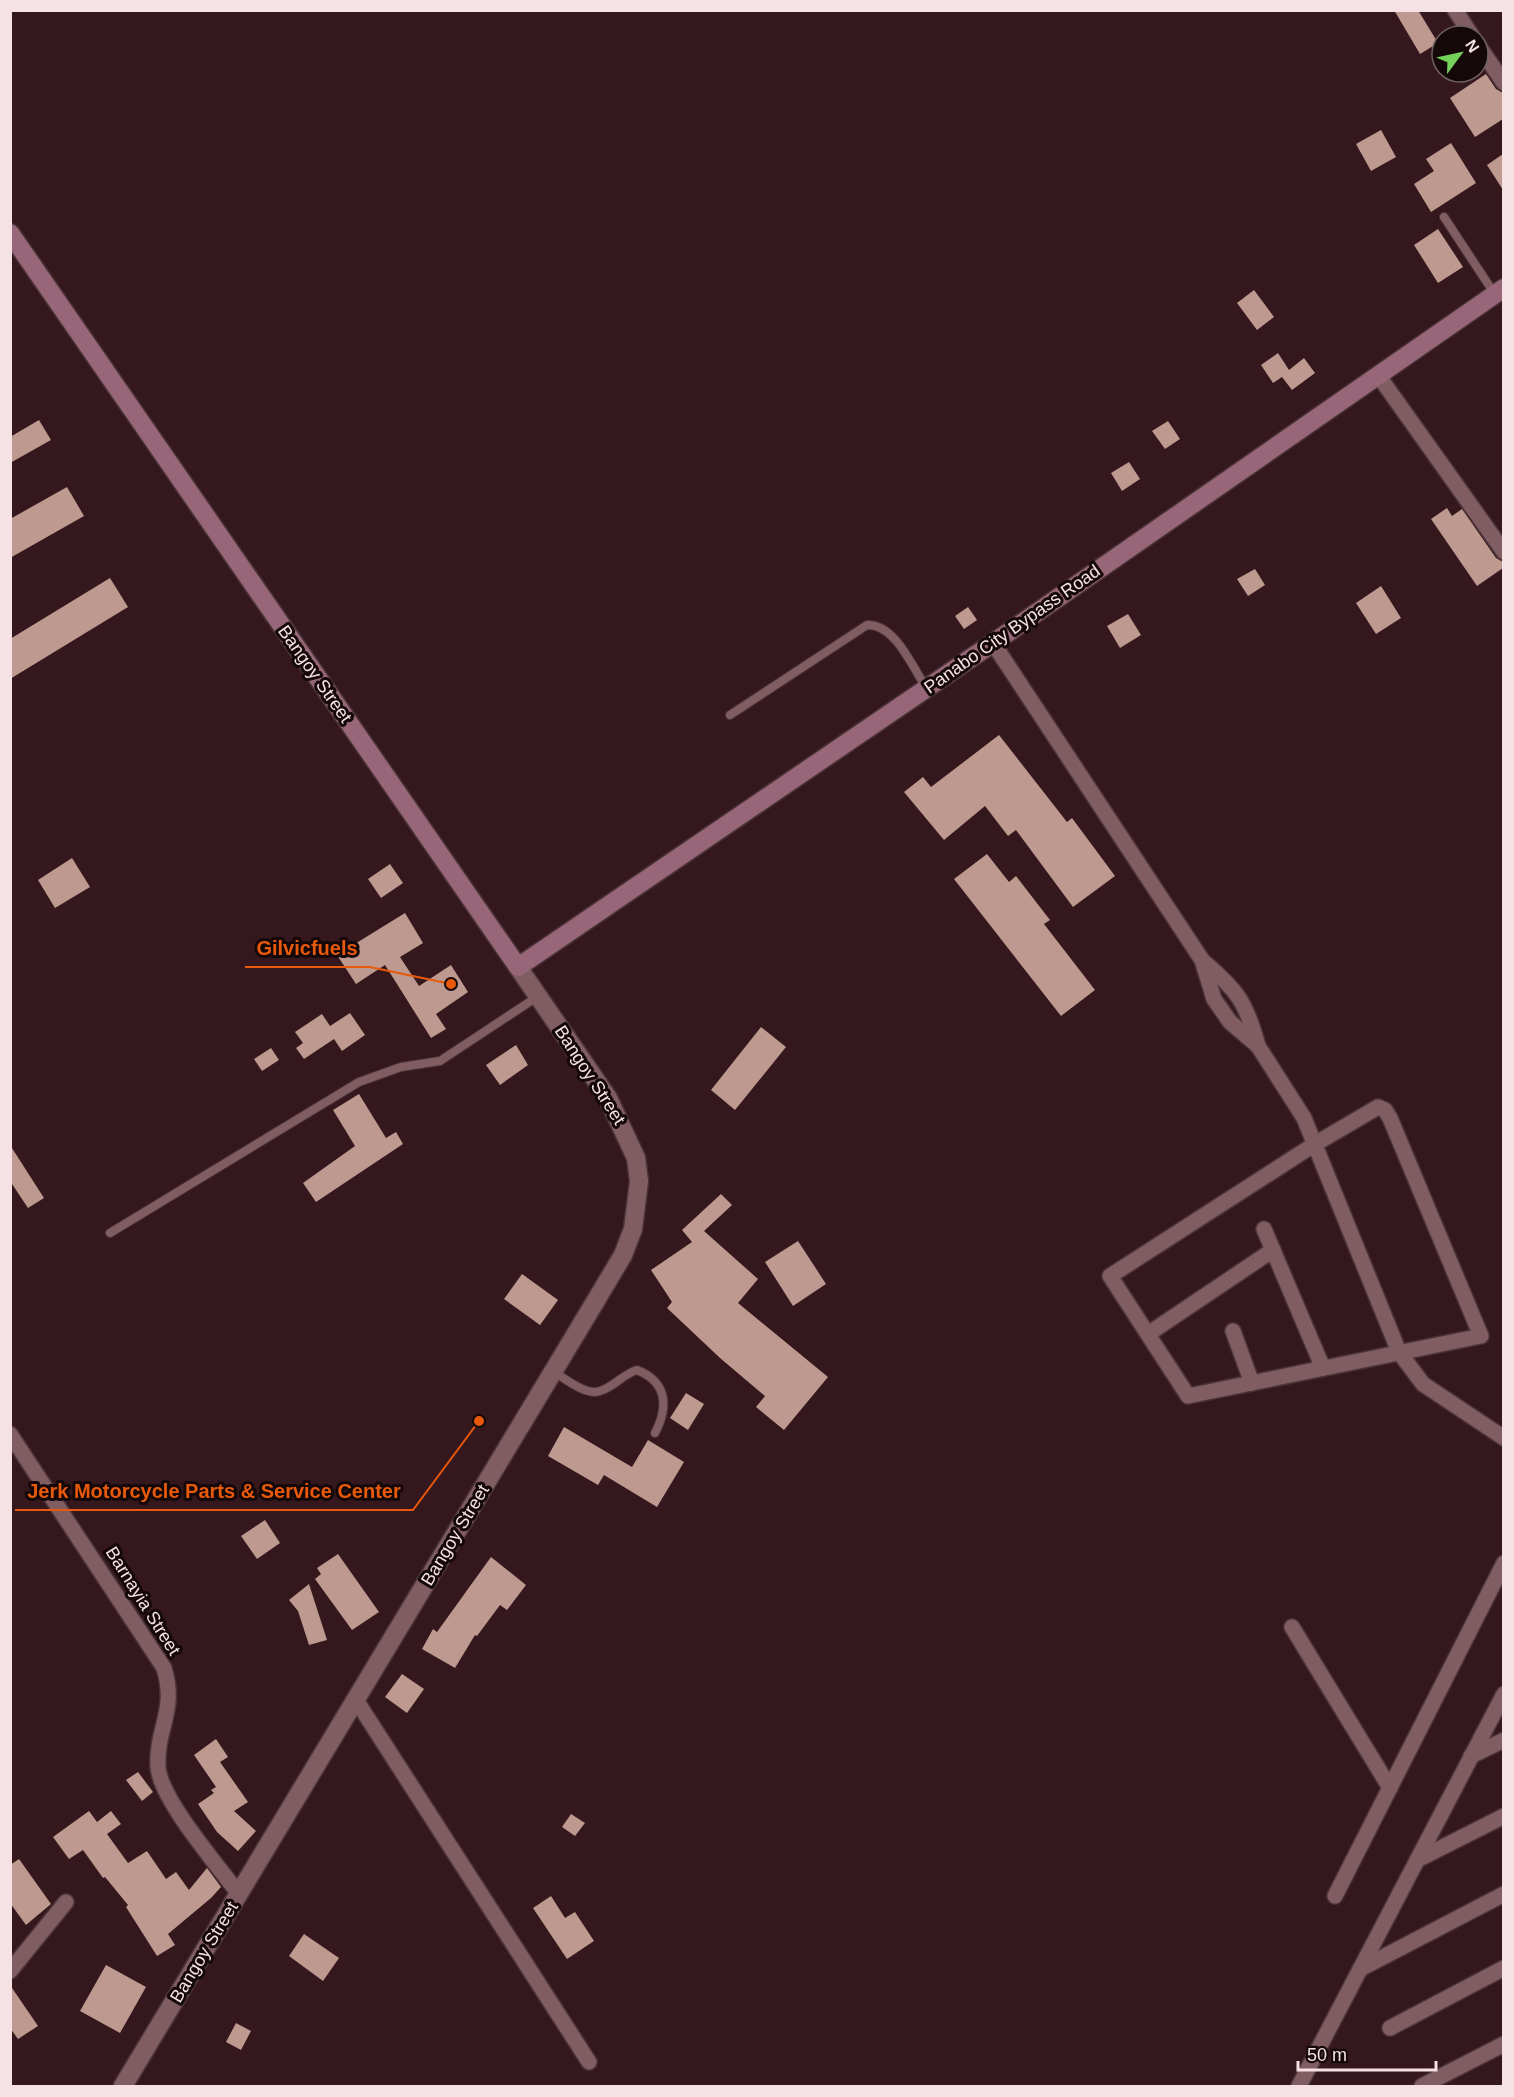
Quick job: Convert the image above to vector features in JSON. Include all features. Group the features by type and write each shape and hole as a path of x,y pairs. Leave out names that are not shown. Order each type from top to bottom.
{"main road":[{"name":"Bangoy Street","path":"10,233 16,252 518,966"},
{"name":"Panabo City Bypass Road","path":"518,966 993,643 1499,291"}],"street":[{"path":"1455,10 1464,24"},
{"path":"1490,63 1503,83"},
{"path":"1378,375 1503,552"},
{"path":"993,643 1202,960 1233,987 1248,1011 1258,1046"},
{"path":"1202,960 1214,999 1230,1022 1258,1046 1299,1108 1399,1352 1423,1384 1503,1438"},
{"name":"Bangoy Street","path":"123,2086 554,1372 622,1255 633,1229 639,1181 636,1158 608,1098 518,966"},
{"path":"1375,1108 1382,1108 1388,1114 1481,1336 1188,1396 1148,1334 1110,1276 1315,1144 1375,1108"},
{"path":"1264,1229 1323,1368"},
{"path":"1148,1334 1273,1250"},
{"path":"1233,1331 1252,1383"},
{"name":"Barnayia Street","path":"10,1434 164,1668 169,1684 169,1710 158,1749 158,1770 167,1794 239,1894"},
{"path":"1335,1896 1503,1563"},
{"path":"1292,1627 1390,1788"},
{"path":"1299,2086 1503,1694"},
{"path":"356,1700 590,2062"},
{"path":"1471,1756 1503,1740"},
{"path":"1417,1860 1503,1816"},
{"path":"1360,1969 1503,1894"},
{"path":"10,1971 66,1902"},
{"path":"1390,2028 1503,1968"},
{"path":"1422,2086 1503,2044"}],"lane":[{"path":"1444,217 1499,291"},
{"path":"730,715 867,625 879,625 890,632 927,688"},
{"path":"110,1233 359,1082 381,1072 440,1061 538,996"},
{"path":"554,1372 590,1392 600,1392 626,1373 637,1370 649,1375 662,1389 665,1402 655,1433"}],"building":[{"path":"1394,10 1418,10 1430,30 1430,48 1420,54"},
{"path":"1490,80 1496,89 1503,93 1503,119 1475,137 1450,98 1471,84 1490,84"},
{"path":"1381,130 1396,157 1371,171 1356,144"},
{"path":"1451,143 1476,183 1431,212 1414,184 1434,171 1426,159"},
{"path":"1503,154 1503,190 1487,165"},
{"path":"1438,229 1463,267 1438,283 1414,245"},
{"path":"1254,290 1274,317 1257,330 1237,303"},
{"path":"1278,353 1289,370 1304,358 1315,373 1292,390 1282,377 1273,383 1261,365"},
{"path":"39,420 51,440 10,463 10,437"},
{"path":"1168,421 1180,439 1165,449 1152,431"},
{"path":"1129,462 1140,479 1122,491 1111,473"},
{"path":"67,487 84,516 10,558 10,519"},
{"path":"1447,508 1452,516 1462,509 1496,558 1503,562 1503,568 1477,586 1431,519"},
{"path":"1255,569 1265,585 1248,596 1237,579"},
{"path":"110,578 128,607 10,679 10,639"},
{"path":"1381,586 1401,618 1376,634 1356,603"},
{"path":"968,607 977,620 964,629 955,616"},
{"path":"1128,614 1141,635 1120,648 1107,626"},
{"path":"999,735 1067,822 1072,818 1115,876 1073,907 1016,830 1008,836 985,806 944,840 904,792 923,777 931,787"},
{"path":"987,854 1009,882 1016,876 1050,920 1044,924 1095,990 1061,1016 954,879"},
{"path":"72,858 90,887 55,908 38,880"},
{"path":"390,864 403,883 381,898 368,879"},
{"path":"405,913 423,943 400,957 419,986 451,965 468,992 436,1014 446,1029 431,1038 385,965 356,984 337,955"},
{"path":"350,1013 365,1035 342,1051 334,1039 304,1059 296,1048 303,1043 295,1032 322,1014 330,1026"},
{"path":"761,1027 786,1047 735,1110 711,1090"},
{"path":"516,1045 528,1065 500,1085 486,1065"},
{"path":"271,1048 279,1060 262,1071 254,1059"},
{"path":"359,1094 386,1138 396,1132 403,1144 316,1202 303,1183 355,1146 333,1110"},
{"path":"10,1145 44,1198 28,1208 10,1181"},
{"path":"721,1194 732,1205 704,1231 758,1279 738,1303 828,1377 784,1430 756,1407 765,1396 667,1308 672,1302 651,1270 692,1242 682,1230"},
{"path":"798,1241 826,1284 793,1306 765,1262"},
{"path":"522,1274 558,1300 540,1325 504,1299"},
{"path":"686,1393 704,1404 688,1430 670,1418"},
{"path":"564,1427 632,1467 648,1440 684,1462 657,1507 604,1475 598,1485 548,1456"},
{"path":"265,1520 280,1543 257,1559 241,1536"},
{"path":"338,1554 379,1612 352,1630 315,1579 321,1574 317,1568"},
{"path":"491,1557 526,1585 507,1610 500,1605 477,1636 475,1635 455,1668 422,1649 433,1629 437,1632"},
{"path":"309,1584 327,1640 309,1645 298,1611 289,1600"},
{"path":"402,1674 424,1689 407,1713 385,1697"},
{"path":"216,1739 228,1757 220,1762 248,1802 234,1811 256,1831 238,1851 217,1832 198,1804 214,1793 211,1790 216,1787 194,1755"},
{"path":"138,1772 153,1792 142,1801 126,1780"},
{"path":"89,1811 97,1822 111,1811 121,1824 107,1834 128,1863 147,1851 166,1879 176,1872 189,1890 207,1868 221,1887 168,1934 175,1945 157,1956 126,1907 128,1905 105,1877 103,1878 83,1850 69,1859 53,1837"},
{"path":"571,1814 585,1823 575,1836 562,1827"},
{"path":"19,1859 51,1904 26,1925 10,1903 10,1865"},
{"path":"551,1896 565,1918 575,1912 594,1941 567,1959 533,1908"},
{"path":"304,1934 339,1958 323,1981 289,1956"},
{"path":"106,1965 146,1987 120,2033 80,2011"},
{"path":"10,1985 38,2026 18,2039 10,2028"},
{"path":"236,2023 251,2031 241,2050 226,2042"}],"place":[{"name":"Gilvicfuels","path":"451,984"},
{"name":"Jerk Motorcycle Parts & Service Center","path":"479,1421"}]}
